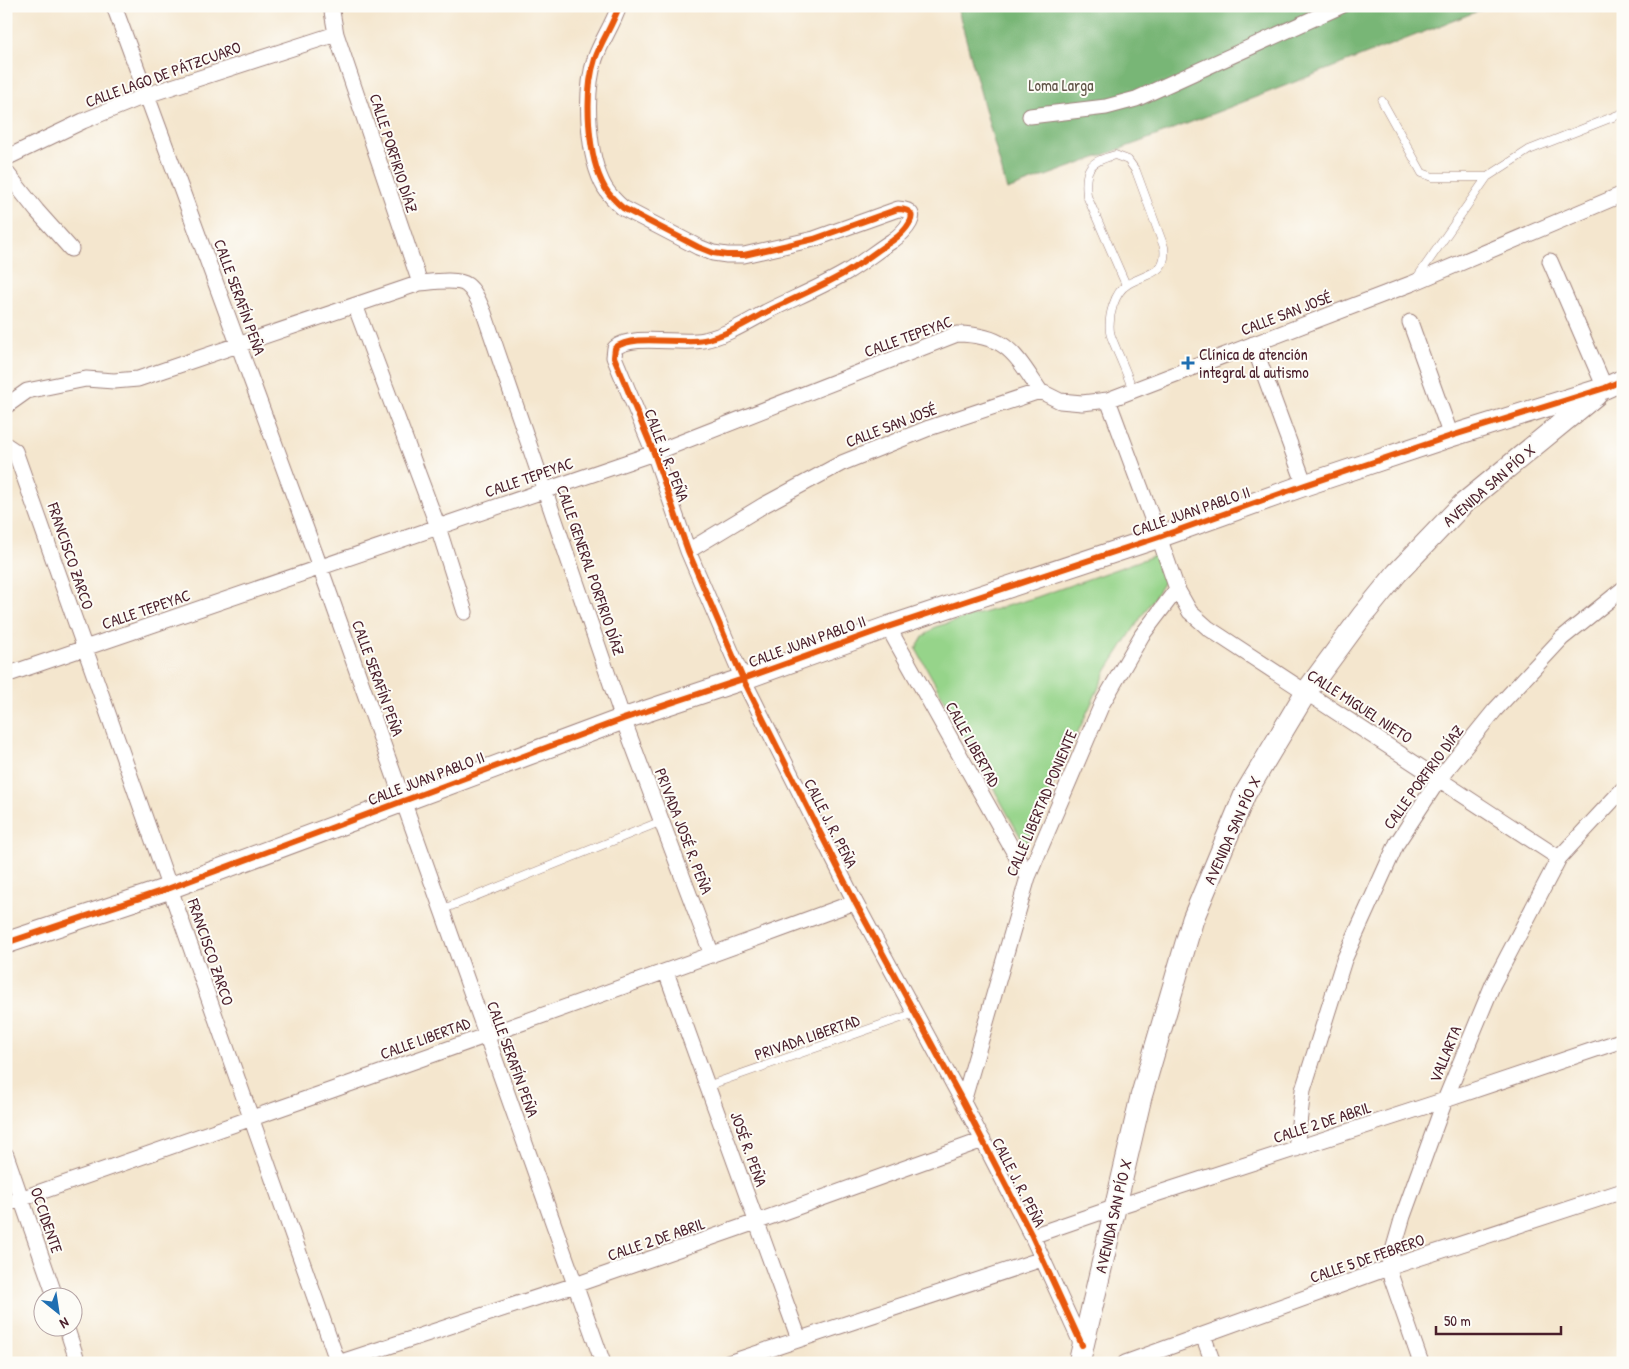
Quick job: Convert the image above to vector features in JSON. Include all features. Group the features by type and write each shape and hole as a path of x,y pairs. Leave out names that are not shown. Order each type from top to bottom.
{"street":[{"name":"CALLE SERAFÍN PEÑA","path":"114,6 320,568 603,1363"},
{"name":"CALLE PORFIRIO DÍAZ","path":"331,6 336,34 420,283"},
{"name":"CALLE J. R. PEÑA","path":"619,6 595,59 588,110 598,172 605,188 623,208 698,247 727,256 744,255 814,239 898,209 905,209 912,217 910,224 899,236 845,273 747,324 703,340 682,342 634,340 624,342 615,348 614,357 654,453 688,551 743,679 855,902 963,1102 1032,1236 1080,1354"},
{"path":"1030,116 1106,107 1136,99 1341,6"},
{"name":"CALLE LAGO DE PÁTZCUARO","path":"6,158 83,121 147,95 336,34"},
{"path":"6,172 37,211 72,249"},
{"name":"CALLE SAN JOSÉ","path":"688,551 764,505 842,464 928,428 1040,391 1060,401 1082,403 1108,400 1413,283 1623,194"},
{"path":"1550,261 1614,384"},
{"name":"CALLE GENERAL PORFIRIO DÍAZ","path":"420,283 457,281 467,284 474,292 484,312 623,718"},
{"path":"6,406 27,391 86,379 114,381 138,379 420,283"},
{"path":"354,305 438,527 465,612"},
{"path":"1410,322 1451,436"},
{"name":"CALLE TEPEYAC","path":"6,675 654,453 957,334 978,335 996,341 1014,354 1040,391"},
{"path":"1253,344 1305,485"},
{"name":"CALLE JUAN PABLO II","path":"6,943 170,888 623,718 1159,537 1305,485 1614,384"},
{"name":"AVENIDA SAN PÍO X","path":"1080,1354 1141,1097 1193,918 1245,794 1306,692 1362,616 1397,573 1463,504 1614,384"},
{"path":"1108,400 1177,589"},
{"name":"FRANCISCO ZARCO","path":"6,445 15,451 338,1363"},
{"name":"CALLE MIGUEL NIETO","path":"1177,589 1190,612 1208,628 1559,858"},
{"name":"CALLE LIBERTAD PONIENTE","path":"963,1102 1028,877 1102,704 1142,634 1177,589"},
{"name":"CALLE PORFIRIO DÍAZ","path":"1296,1149 1303,1090 1344,960 1397,843 1439,779 1495,710 1562,638 1623,589"},
{"name":"CALLE LIBERTAD","path":"888,627 1028,877"},
{"name":"PRIVADA JOSÉ R. PEÑA","path":"623,718 712,955"},
{"name":"VALLARTA","path":"1388,1268 1403,1216 1445,1100 1493,984 1559,858 1623,789"},
{"name":"CALLE LIBERTAD","path":"6,1204 666,972 855,902"},
{"name":"JOSÉ R. PEÑA","path":"666,972 799,1339"},
{"name":"CALLE 2 DE ABRIL","path":"1032,1236 1623,1040"},
{"name":"CALLE 2 DE ABRIL","path":"338,1363 575,1285 983,1140"},
{"name":"OCCIDENTE","path":"6,1155 52,1286"},
{"name":"CALLE 5 DE FEBRERO","path":"1126,1363 1388,1268 1622,1193"},
{"path":"728,1363 1042,1259"},
{"path":"1388,1268 1421,1363"},
{"path":"1203,1335 1213,1363"},
{"path":"69,1336 78,1363"}],"lane":[{"path":"1382,101 1422,173 1433,177 1487,177"},
{"path":"1413,283 1487,177 1528,150 1623,113"},
{"path":"1126,285 1087,196 1085,181 1089,168 1099,159 1115,154 1128,160 1136,171 1166,256 1156,272 1126,285 1113,304 1110,317 1110,334 1133,390"},
{"path":"442,910 662,821"},
{"name":"PRIVADA LIBERTAD","path":"707,1086 915,1013"}],"green space":[{"name":"Loma Larga","path":"957,6 1491,6 1145,140 1007,190"},
{"path":"1159,554 1171,571 1107,670 1025,845 916,649 923,637 935,627 1037,597"}],"cycle path":[{"path":"619,6 595,59 589,89 589,125 594,160 599,175 607,191 623,208 698,247 713,253 727,255 744,255 814,239 898,209 911,213 910,223 901,233 857,266 736,328 704,340 633,341 615,348 614,357 654,453 688,551 743,679 855,902 963,1102 1032,1236 1082,1345"},
{"path":"6,943 170,888 623,719 743,679 888,627 1159,537 1305,485 1451,436 1605,388 1623,380"}],"place":[{"name":"Clínica de atención integral al autismo","path":"1188,363"}]}
